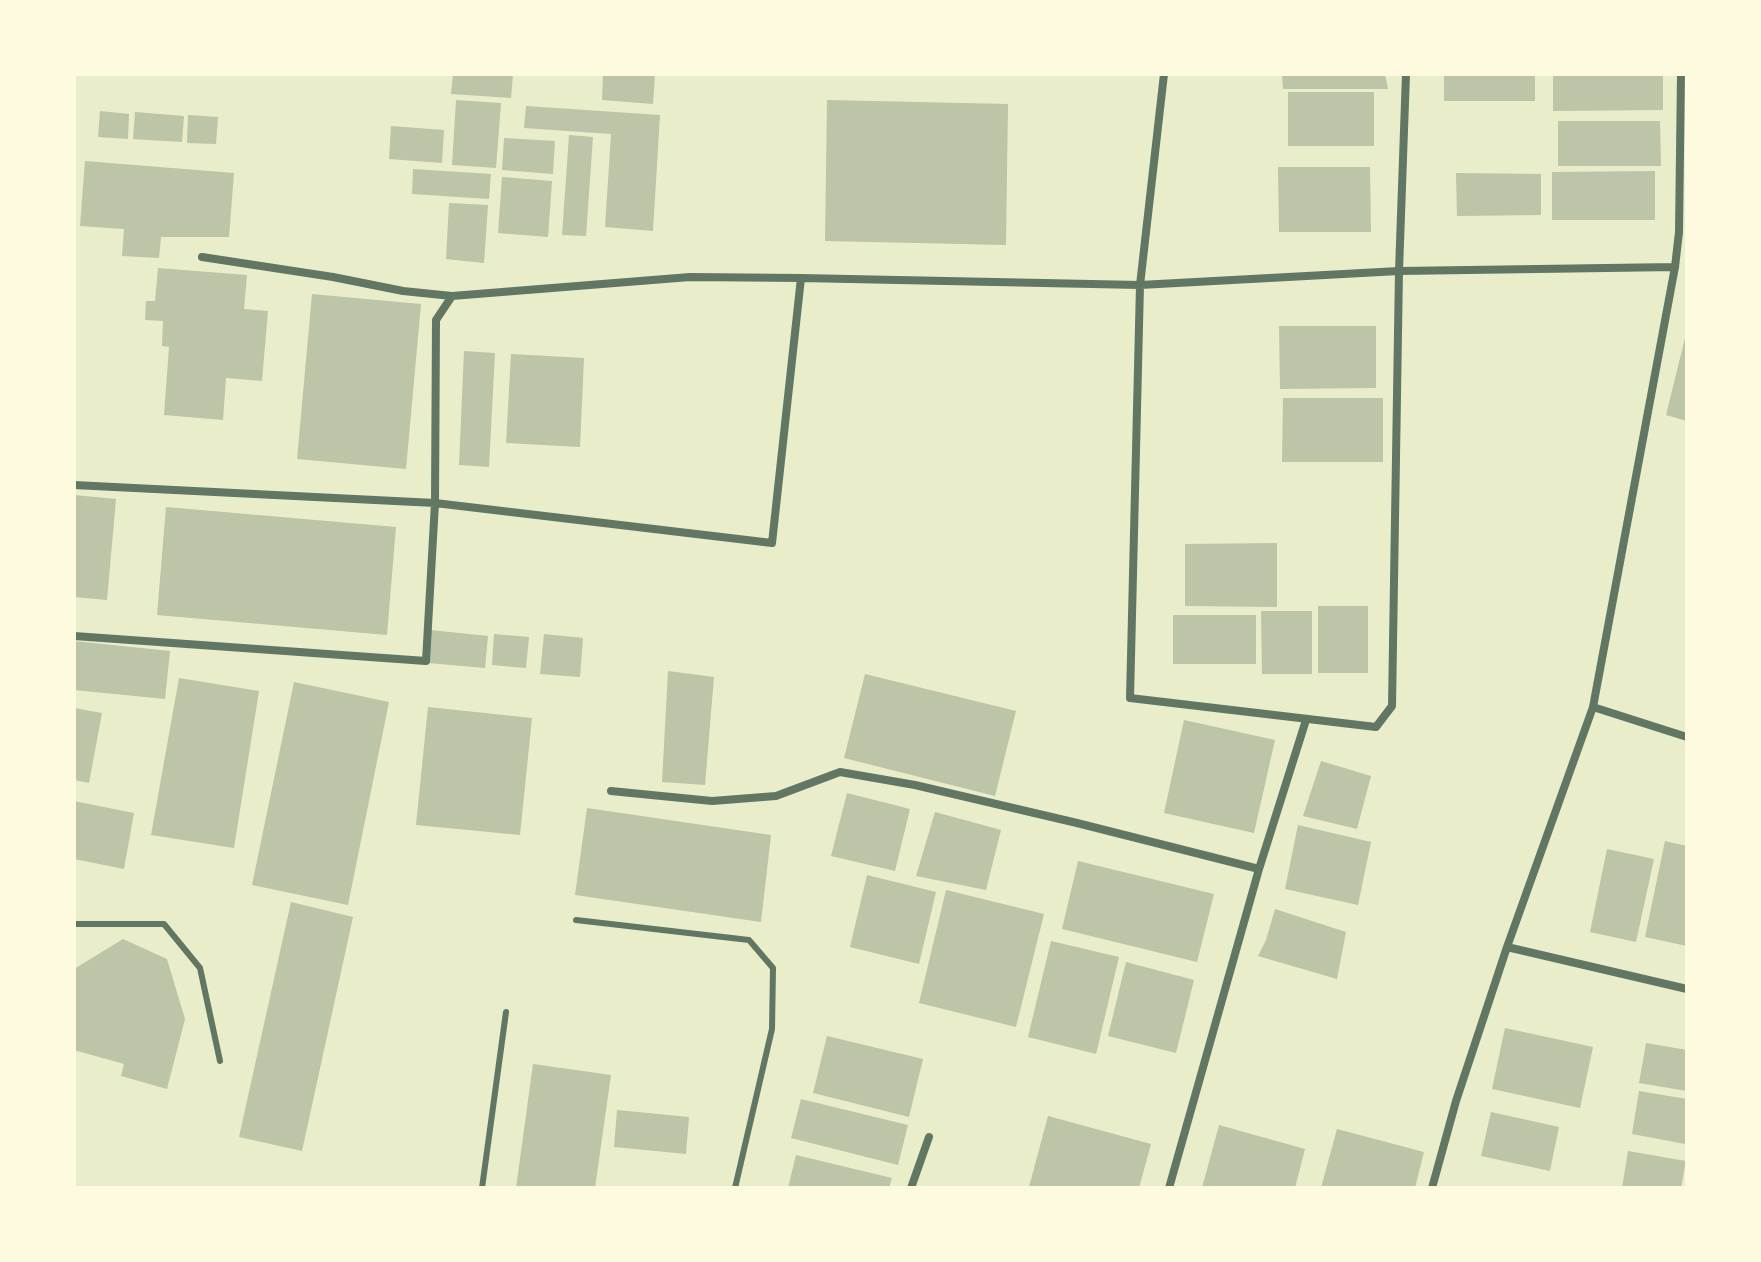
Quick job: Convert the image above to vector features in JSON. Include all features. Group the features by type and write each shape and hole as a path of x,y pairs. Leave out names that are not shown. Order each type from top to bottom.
{"street":[{"path":"1164,74 1140,285 1130,698 1376,727 1392,706 1399,271 1406,74"},
{"path":"1432,1188 1456,1101 1507,947 1593,707 1683,233 1681,74"},
{"path":"202,257 403,291 452,296 690,277 1140,285 1399,271 1675,267"},
{"path":"74,485 435,503 772,543 801,278"},
{"path":"74,636 426,661 435,503 436,320 452,296"},
{"path":"1593,707 1687,737"},
{"path":"1169,1188 1259,869 1306,720"},
{"path":"611,791 712,801 776,796 840,772 915,785 1259,869"},
{"path":"1507,947 1687,989"},
{"path":"911,1188 929,1137"}],"lane":[{"path":"576,920 749,940 773,968 772,1029 735,1188"},
{"path":"74,924 164,924 200,968 220,1061"},
{"path":"482,1188 506,1012"}],"building":[{"path":"453,74 513,74 511,98 451,94"},
{"path":"603,74 655,74 653,104 602,100"},
{"path":"1282,74 1385,74 1388,89 1283,89"},
{"path":"1444,74 1535,74 1535,101 1444,101"},
{"path":"1553,74 1663,74 1663,110 1553,111"},
{"path":"1288,92 1374,92 1374,146 1288,146"},
{"path":"456,100 501,103 496,168 452,165"},
{"path":"827,100 1008,104 1006,245 825,241"},
{"path":"526,106 660,115 653,231 605,227 611,134 524,128"},
{"path":"100,111 129,114 128,139 98,137"},
{"path":"135,112 184,116 182,142 133,139"},
{"path":"188,115 218,117 216,144 187,143"},
{"path":"1558,121 1660,121 1661,166 1558,166"},
{"path":"391,126 444,130 442,163 389,159"},
{"path":"569,135 593,137 586,236 562,235"},
{"path":"504,138 555,141 553,174 502,170"},
{"path":"85,161 234,173 229,237 161,237 159,258 122,256 124,229 80,226"},
{"path":"1278,167 1370,167 1371,232 1279,232"},
{"path":"413,169 491,174 489,199 412,194"},
{"path":"1655,171 1655,220 1552,220 1552,172"},
{"path":"1456,173 1541,174 1541,215 1457,216"},
{"path":"502,177 552,181 548,237 498,233"},
{"path":"449,203 488,205 484,263 446,259"},
{"path":"158,268 247,275 244,309 268,311 262,381 226,378 223,420 164,415 169,347 162,346 163,321 145,320 146,301 155,301"},
{"path":"312,294 421,304 406,469 297,459"},
{"path":"1279,326 1376,326 1376,388 1280,389"},
{"path":"1687,334 1687,421 1666,415"},
{"path":"464,351 495,353 489,467 459,465"},
{"path":"511,354 584,358 580,447 506,443"},
{"path":"1283,398 1383,398 1383,462 1282,462"},
{"path":"74,495 116,499 107,600 74,597"},
{"path":"166,507 396,527 387,635 157,615"},
{"path":"1277,543 1277,607 1185,606 1185,544"},
{"path":"1318,606 1368,606 1368,673 1318,673"},
{"path":"1261,611 1312,611 1312,674 1262,674"},
{"path":"1173,615 1256,615 1256,664 1173,664"},
{"path":"431,630 488,636 485,668 428,663"},
{"path":"494,634 529,637 526,668 492,665"},
{"path":"544,634 583,638 580,677 540,674"},
{"path":"74,641 170,651 165,699 74,690"},
{"path":"668,671 714,677 705,785 662,782"},
{"path":"865,674 1016,711 995,796 844,758"},
{"path":"179,678 259,691 234,848 151,835"},
{"path":"294,682 389,702 348,905 252,885"},
{"path":"428,707 532,718 520,835 416,825"},
{"path":"74,708 102,713 89,783 74,780"},
{"path":"1184,720 1275,740 1254,833 1164,813"},
{"path":"1321,761 1371,776 1357,829 1303,816"},
{"path":"847,793 910,809 895,871 831,856"},
{"path":"74,801 134,813 124,869 74,859"},
{"path":"587,808 771,835 761,922 575,895"},
{"path":"935,812 1001,830 986,890 916,876"},
{"path":"1298,825 1371,842 1358,905 1285,889"},
{"path":"1665,841 1687,846 1687,946 1645,937"},
{"path":"1607,849 1654,859 1636,942 1590,932"},
{"path":"1078,861 1214,894 1197,962 1062,929"},
{"path":"867,875 936,892 919,964 850,947"},
{"path":"946,890 1044,914 1016,1027 919,1003"},
{"path":"291,902 353,917 302,1151 239,1137"},
{"path":"1275,909 1346,932 1337,979 1258,956"},
{"path":"123,939 167,959 185,1019 167,1089 121,1076 124,1064 74,1050 74,969"},
{"path":"1051,941 1119,957 1096,1054 1028,1037"},
{"path":"1126,962 1194,980 1176,1053 1108,1036"},
{"path":"1505,1028 1593,1047 1580,1108 1492,1089"},
{"path":"827,1036 923,1059 909,1117 813,1093"},
{"path":"1646,1043 1687,1050 1687,1091 1639,1083"},
{"path":"533,1064 611,1075 595,1188 516,1188"},
{"path":"1639,1091 1687,1099 1685,1144 1632,1134"},
{"path":"801,1099 908,1125 898,1165 791,1138"},
{"path":"617,1110 689,1117 686,1154 614,1147"},
{"path":"1491,1112 1559,1127 1550,1171 1481,1156"},
{"path":"1048,1116 1151,1144 1139,1188 1029,1187"},
{"path":"1219,1125 1305,1149 1295,1188 1202,1188"},
{"path":"1337,1129 1424,1152 1415,1188 1321,1188"},
{"path":"1628,1151 1686,1161 1681,1188 1622,1188"},
{"path":"796,1155 892,1178 889,1188 788,1188"}]}
